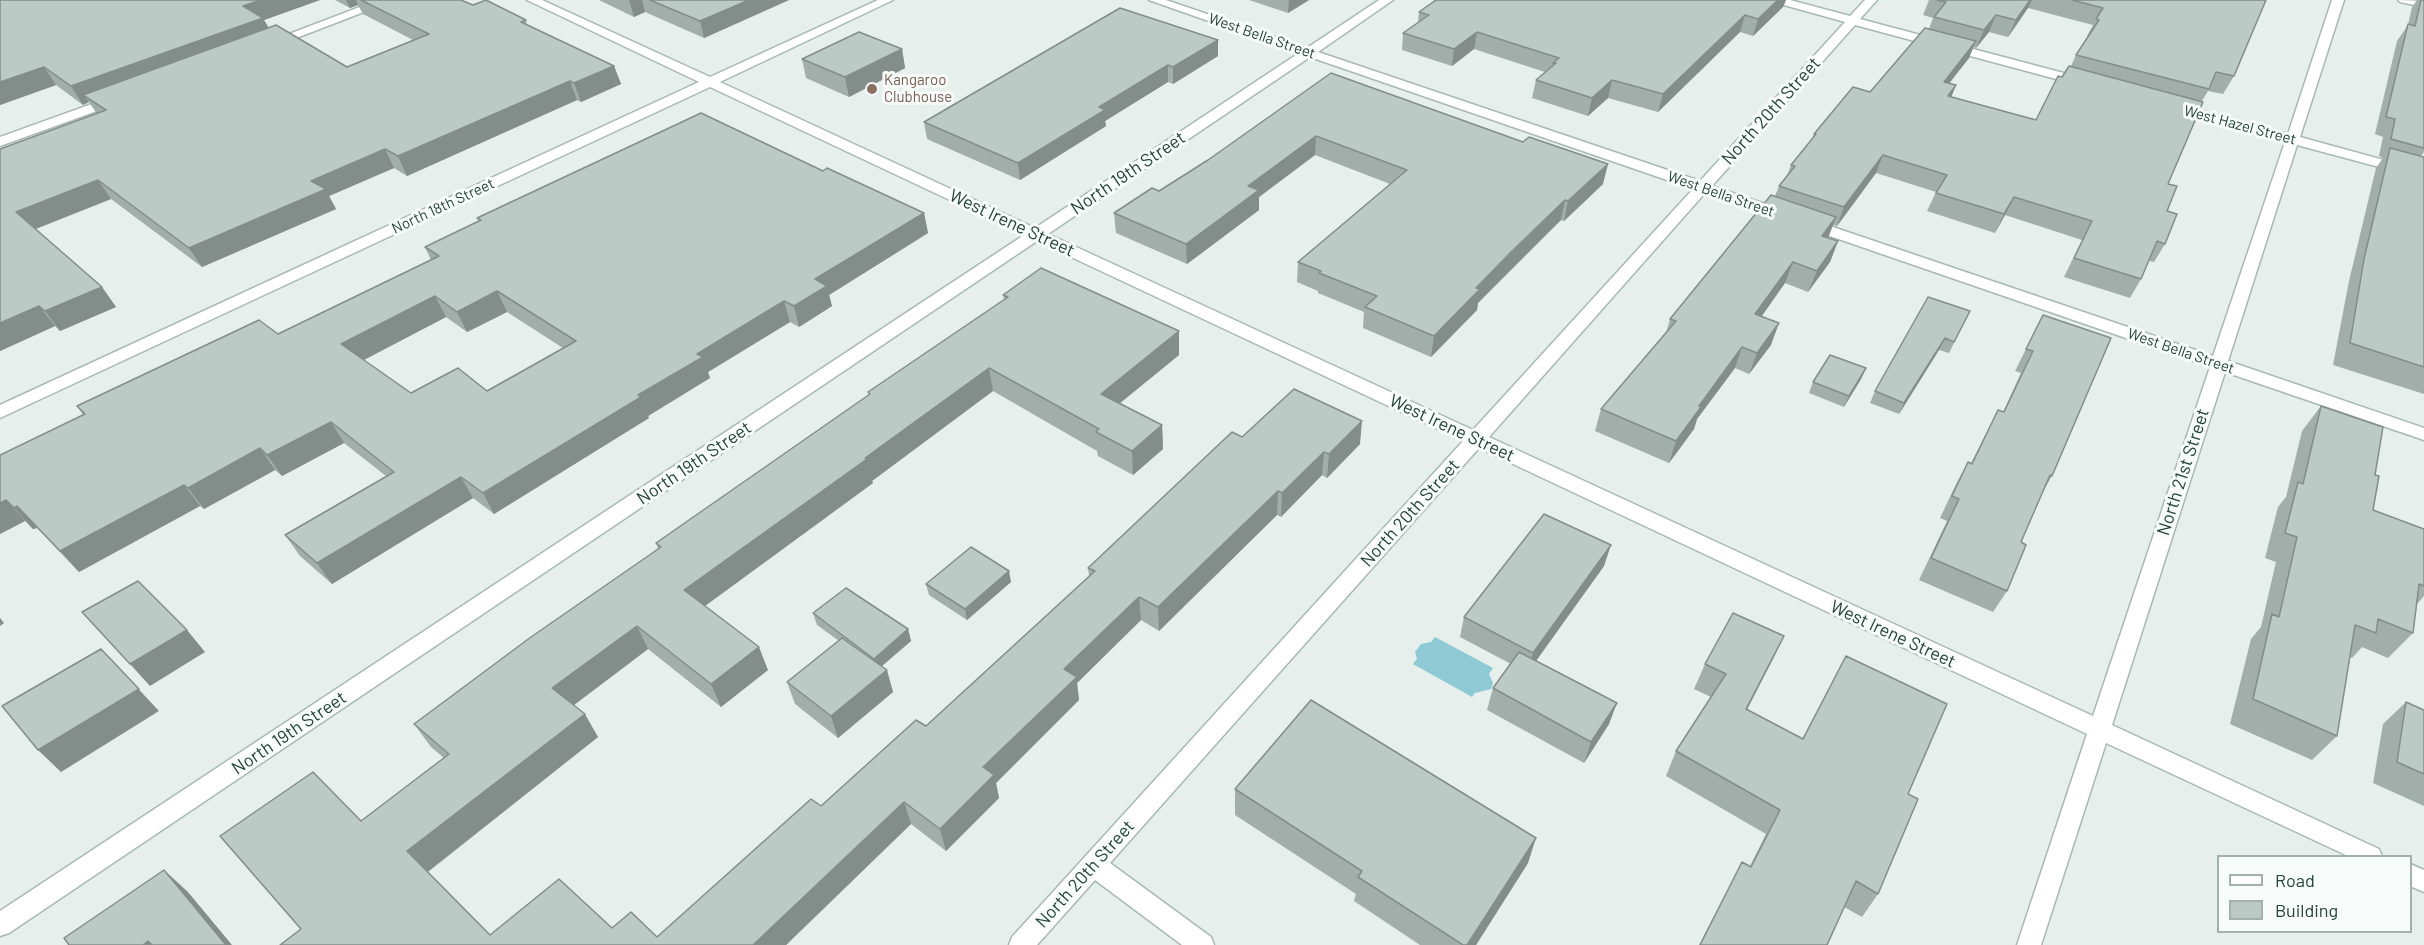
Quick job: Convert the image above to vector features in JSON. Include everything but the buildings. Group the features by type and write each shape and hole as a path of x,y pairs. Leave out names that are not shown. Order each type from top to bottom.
{"street":[{"path":"255,49 389,0"},
{"name":"West Irene Street","path":"533,0 2370,855"},
{"name":"North 18th Street","path":"0,412 887,0"},
{"name":"West Bella Street","path":"1155,0 2424,434"},
{"name":"North 19th Street","path":"0,925 1387,0"},
{"path":"1778,0 2102,88"},
{"name":"North 20th Street","path":"1021,945 1871,0"},
{"name":"North 21st Street","path":"2029,945 2338,0"},
{"path":"2404,0 2424,4"},
{"path":"0,142 122,97"},
{"name":"West Hazel Street","path":"2159,103 2424,175"},
{"path":"1093,865 1202,945"}],"water":[{"path":"1435,637 1493,668 1489,674 1493,683 1491,689 1475,693 1472,697 1413,664 1417,659 1415,652 1421,644 1431,642"}],"place":[{"name":"Kangaroo Clubhouse","path":"872,89"}]}
